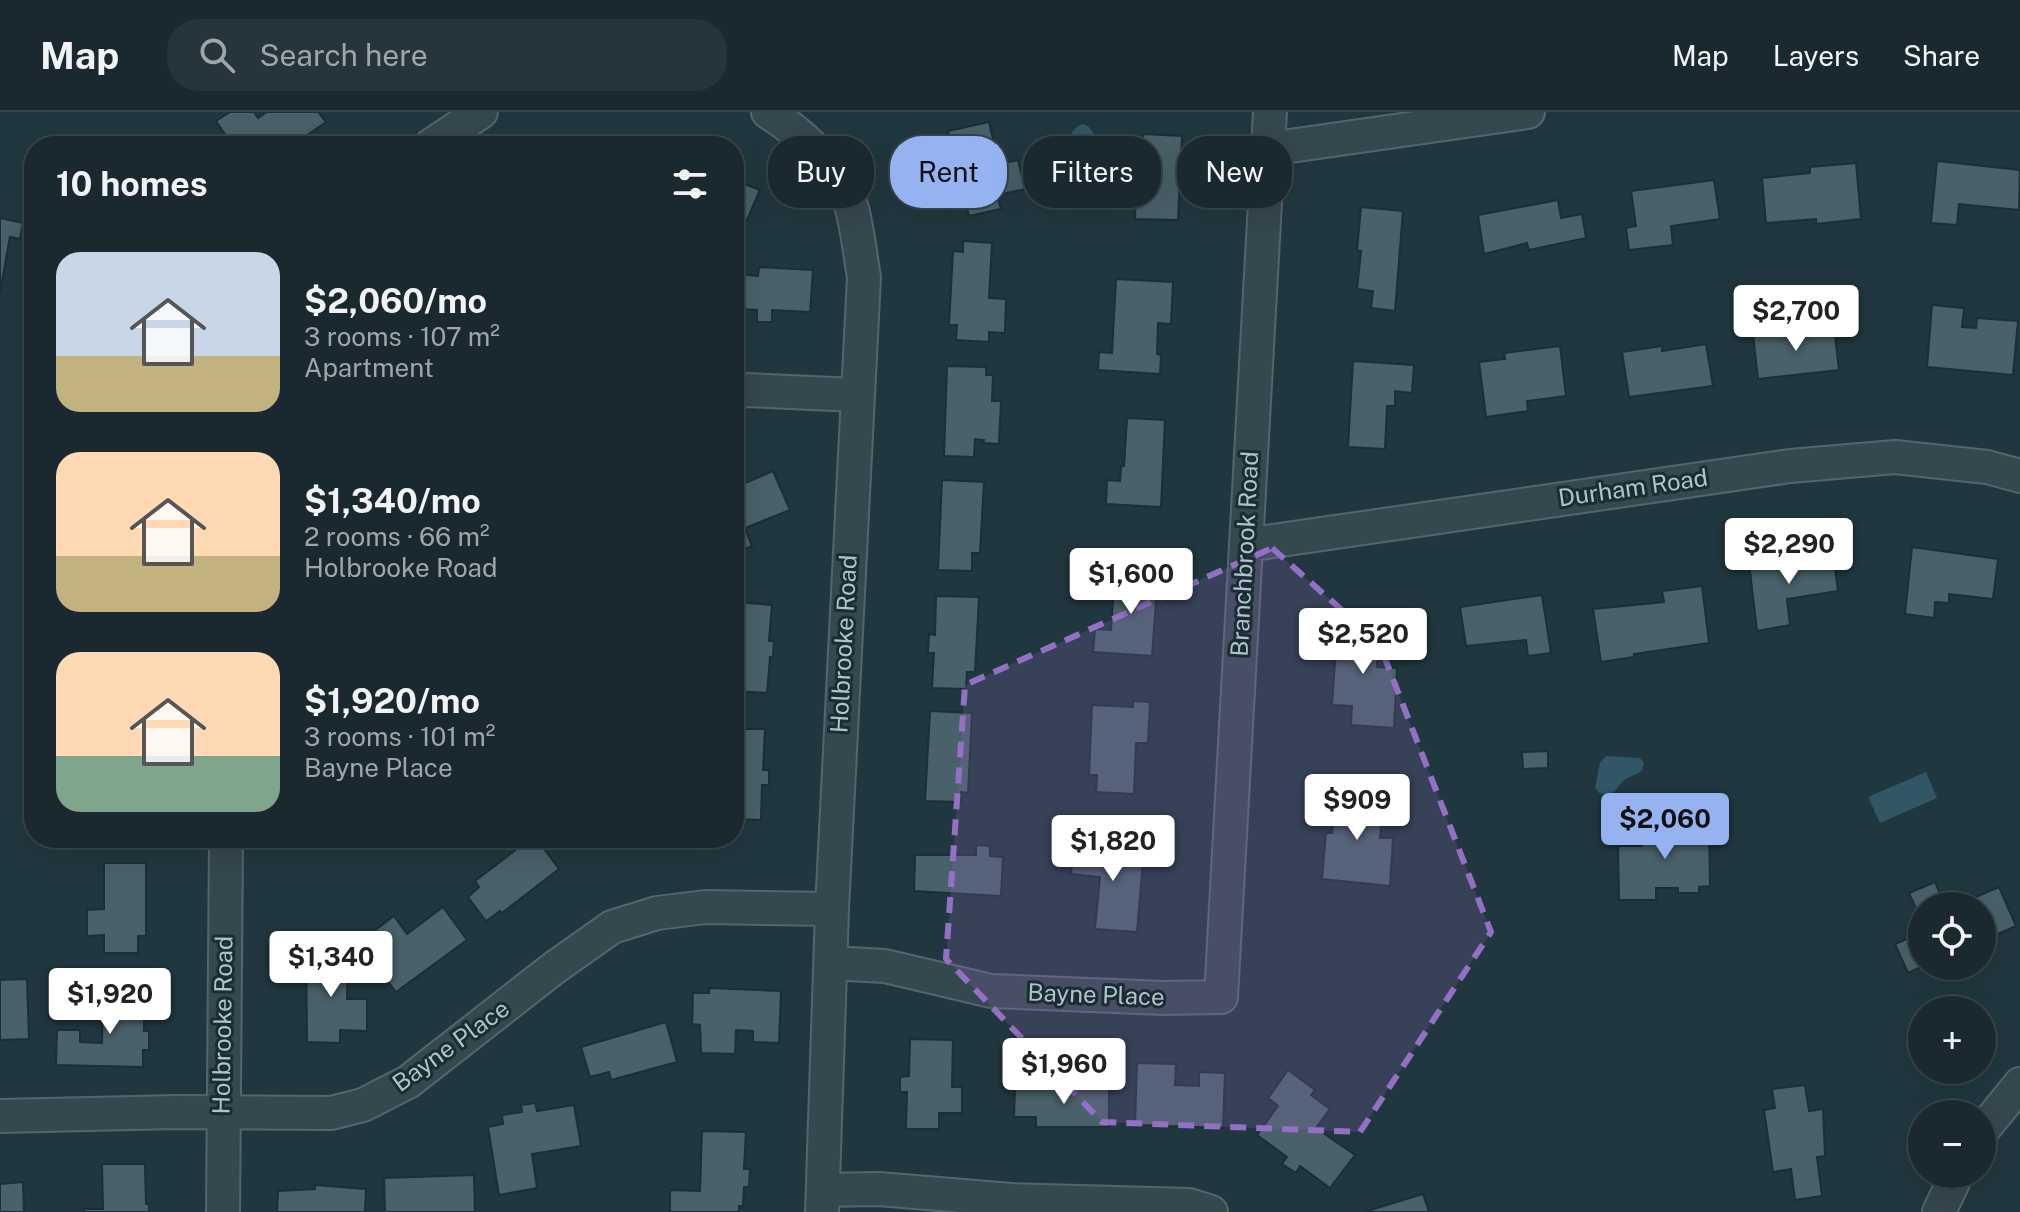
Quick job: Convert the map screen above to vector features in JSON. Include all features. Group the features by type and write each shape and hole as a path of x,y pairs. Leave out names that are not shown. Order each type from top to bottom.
{"street":[{"path":"445,136 481,112"},
{"name":"Holbrooke Road","path":"768,112 796,130 829,165 852,206 864,277 832,909 822,1201"},
{"name":"Branchbrook Road","path":"1269,136 1270,112"},
{"path":"1292,146 1528,112"},
{"name":"Branchbrook Road","path":"1221,997 1266,208"},
{"path":"744,390 856,395"},
{"name":"Durham Road","path":"1246,545 1805,464 1895,457 1987,467 2020,476"},
{"name":"Holbrooke Road","path":"223,1212 226,848"},
{"name":"Bayne Place","path":"0,1116 222,1111 331,1113 363,1105 408,1082 554,968 612,927 657,913 706,907 832,909"},
{"name":"Bayne Place","path":"831,963 885,966 991,991 1163,998 1221,997"},
{"path":"1996,1114 2020,1084"},
{"path":"1939,1212 1950,1188"},
{"path":"822,1201 879,1189 1011,1200 1189,1205 1211,1212"}],"highlighted area":[{"path":"1272,548 1379,643 1491,932 1360,1132 1102,1122 946,959 965,685"}],"water":[{"path":"1084,124 1095,136 1071,136 1077,127"},
{"path":"1606,756 1640,758 1644,763 1642,771 1625,779 1611,793 1600,794 1595,788 1600,763"},
{"path":"1926,772 1937,798 1880,823 1868,797"}],"building":[{"path":"230,112 254,112 258,118 267,112 318,112 326,122 306,136 226,136 216,121"},
{"path":"989,122 992,136 949,136 948,131"},
{"path":"1143,134 1182,136 1177,136 1178,220 1135,219 1135,208 1161,208 1161,136"},
{"path":"1018,160 1023,189 1007,193 1007,162"},
{"path":"1937,161 2020,170 2019,210 1959,204 1957,225 1931,223"},
{"path":"1856,163 1861,219 1816,224 1816,219 1766,223 1762,178 1810,173 1810,167"},
{"path":"1714,180 1720,219 1671,226 1673,245 1629,250 1626,228 1636,226 1631,191"},
{"path":"744,184 760,190 744,227"},
{"path":"1558,200 1561,218 1582,214 1586,238 1529,250 1527,243 1484,254 1478,215"},
{"path":"1361,207 1403,211 1395,311 1371,308 1373,291 1357,289"},
{"path":"967,208 1001,209 969,216"},
{"path":"0,218 23,223 20,239 10,237 0,292"},
{"path":"963,241 992,243 989,298 1006,299 1005,333 989,332 989,342 956,340 957,325 949,325 953,251 963,252"},
{"path":"759,267 813,270 810,312 772,310 772,322 757,322 757,310 744,309 744,275 758,276"},
{"path":"1116,279 1173,282 1171,324 1158,323 1160,374 1098,370 1099,352 1112,353"},
{"path":"1932,305 1964,308 1962,327 1976,328 1977,318 2018,321 2013,375 1927,367"},
{"path":"1834,327 1839,370 1758,379 1753,334"},
{"path":"1706,344 1713,386 1629,397 1622,352 1662,346 1662,351"},
{"path":"1560,346 1566,396 1527,401 1528,411 1486,417 1479,362 1505,359 1504,353"},
{"path":"1353,361 1414,365 1412,393 1395,391 1395,406 1387,406 1385,449 1348,447"},
{"path":"947,366 986,367 986,375 993,375 992,401 1001,401 999,444 975,439 974,457 944,456"},
{"path":"1127,418 1165,420 1161,507 1106,504 1107,480 1120,481 1121,466 1124,466"},
{"path":"773,471 790,510 745,528 752,546 744,549 744,484"},
{"path":"942,480 984,482 980,553 972,553 972,571 938,570"},
{"path":"1912,547 1998,559 1993,599 1949,594 1949,603 1935,602 1934,618 1905,614"},
{"path":"1833,553 1838,591 1787,599 1790,625 1757,631 1749,563"},
{"path":"1115,571 1158,574 1152,656 1093,652 1095,629 1111,630"},
{"path":"1702,586 1709,643 1601,662 1593,609 1664,602 1662,591"},
{"path":"1542,595 1551,653 1528,656 1526,640 1466,646 1460,607"},
{"path":"936,596 979,597 975,672 967,672 966,689 932,688 934,653 928,653 929,634 935,635"},
{"path":"744,603 772,605 769,641 774,641 767,693 744,692"},
{"path":"1338,621 1380,624 1377,667 1397,668 1394,728 1351,725 1352,706 1332,705"},
{"path":"1133,701 1150,702 1148,743 1136,743 1134,794 1096,792 1097,775 1089,775 1092,705 1133,707"},
{"path":"930,711 972,713 968,793 961,792 961,802 925,801"},
{"path":"744,729 765,729 763,770 769,770 769,785 762,785 761,820 744,819"},
{"path":"1548,751 1548,768 1523,769 1522,752"},
{"path":"1336,790 1379,793 1377,819 1382,819 1380,838 1393,838 1390,886 1322,879 1326,833 1332,833"},
{"path":"1641,823 1709,823 1710,886 1699,887 1699,893 1678,893 1678,888 1656,888 1656,900 1619,900 1618,846 1642,846"},
{"path":"1074,843 1144,849 1137,932 1095,929 1100,877 1071,874"},
{"path":"976,845 990,846 990,856 1003,857 1001,896 914,891 915,855 976,855"},
{"path":"518,848 543,848 559,869 502,913 500,911 486,921 468,897 479,887 475,881"},
{"path":"104,863 146,863 146,936 138,936 138,953 104,953 104,935 87,936 87,910 104,909"},
{"path":"1935,882 1939,892 1911,892"},
{"path":"1999,887 2016,926 1996,935 1996,892 1987,892"},
{"path":"443,907 467,940 396,992 377,968 381,965 376,958 380,955 366,937 394,916 407,934"},
{"path":"1908,938 1908,973 1895,944"},
{"path":"306,952 348,953 347,999 367,999 367,1031 340,1030 340,1043 307,1042"},
{"path":"27,979 29,1039 0,1040 0,980"},
{"path":"709,988 781,991 779,1043 753,1042 753,1031 736,1030 735,1054 701,1053 700,1025 692,1024 693,993 709,993"},
{"path":"103,993 145,994 144,1031 149,1031 149,1050 143,1050 143,1067 56,1065 57,1030 80,1030 80,1042 102,1043"},
{"path":"666,1022 677,1062 611,1080 609,1072 590,1077 581,1047"},
{"path":"910,1039 953,1040 952,1087 962,1087 962,1113 939,1113 939,1129 906,1129 907,1092 900,1092 900,1077 909,1076"},
{"path":"1137,1063 1176,1064 1175,1085 1199,1086 1199,1072 1225,1073 1223,1128 1135,1125"},
{"path":"1288,1070 1315,1090 1311,1095 1330,1109 1316,1128 1355,1155 1330,1188 1300,1166 1296,1173 1282,1164 1287,1157 1257,1135 1278,1106 1268,1098"},
{"path":"1805,1085 1809,1111 1823,1109 1825,1156 1817,1157 1822,1196 1795,1200 1791,1169 1773,1172 1764,1110 1775,1108 1772,1089"},
{"path":"1015,1087 1109,1088 1109,1127 1036,1127 1036,1117 1014,1117"},
{"path":"535,1103 537,1111 574,1105 581,1146 532,1154 537,1188 499,1195 488,1127 503,1124 502,1115 522,1112 521,1105"},
{"path":"702,1131 746,1132 744,1169 750,1169 749,1187 744,1187 743,1206 739,1206 739,1212 670,1212 670,1190 700,1191"},
{"path":"102,1164 145,1164 149,1212 84,1212 84,1209 103,1209"},
{"path":"474,1175 475,1212 385,1212 384,1178"},
{"path":"23,1182 24,1212 0,1212 0,1184"},
{"path":"315,1185 366,1189 365,1212 277,1212 278,1191 315,1189"},
{"path":"1423,1194 1429,1212 1364,1212"}]}
